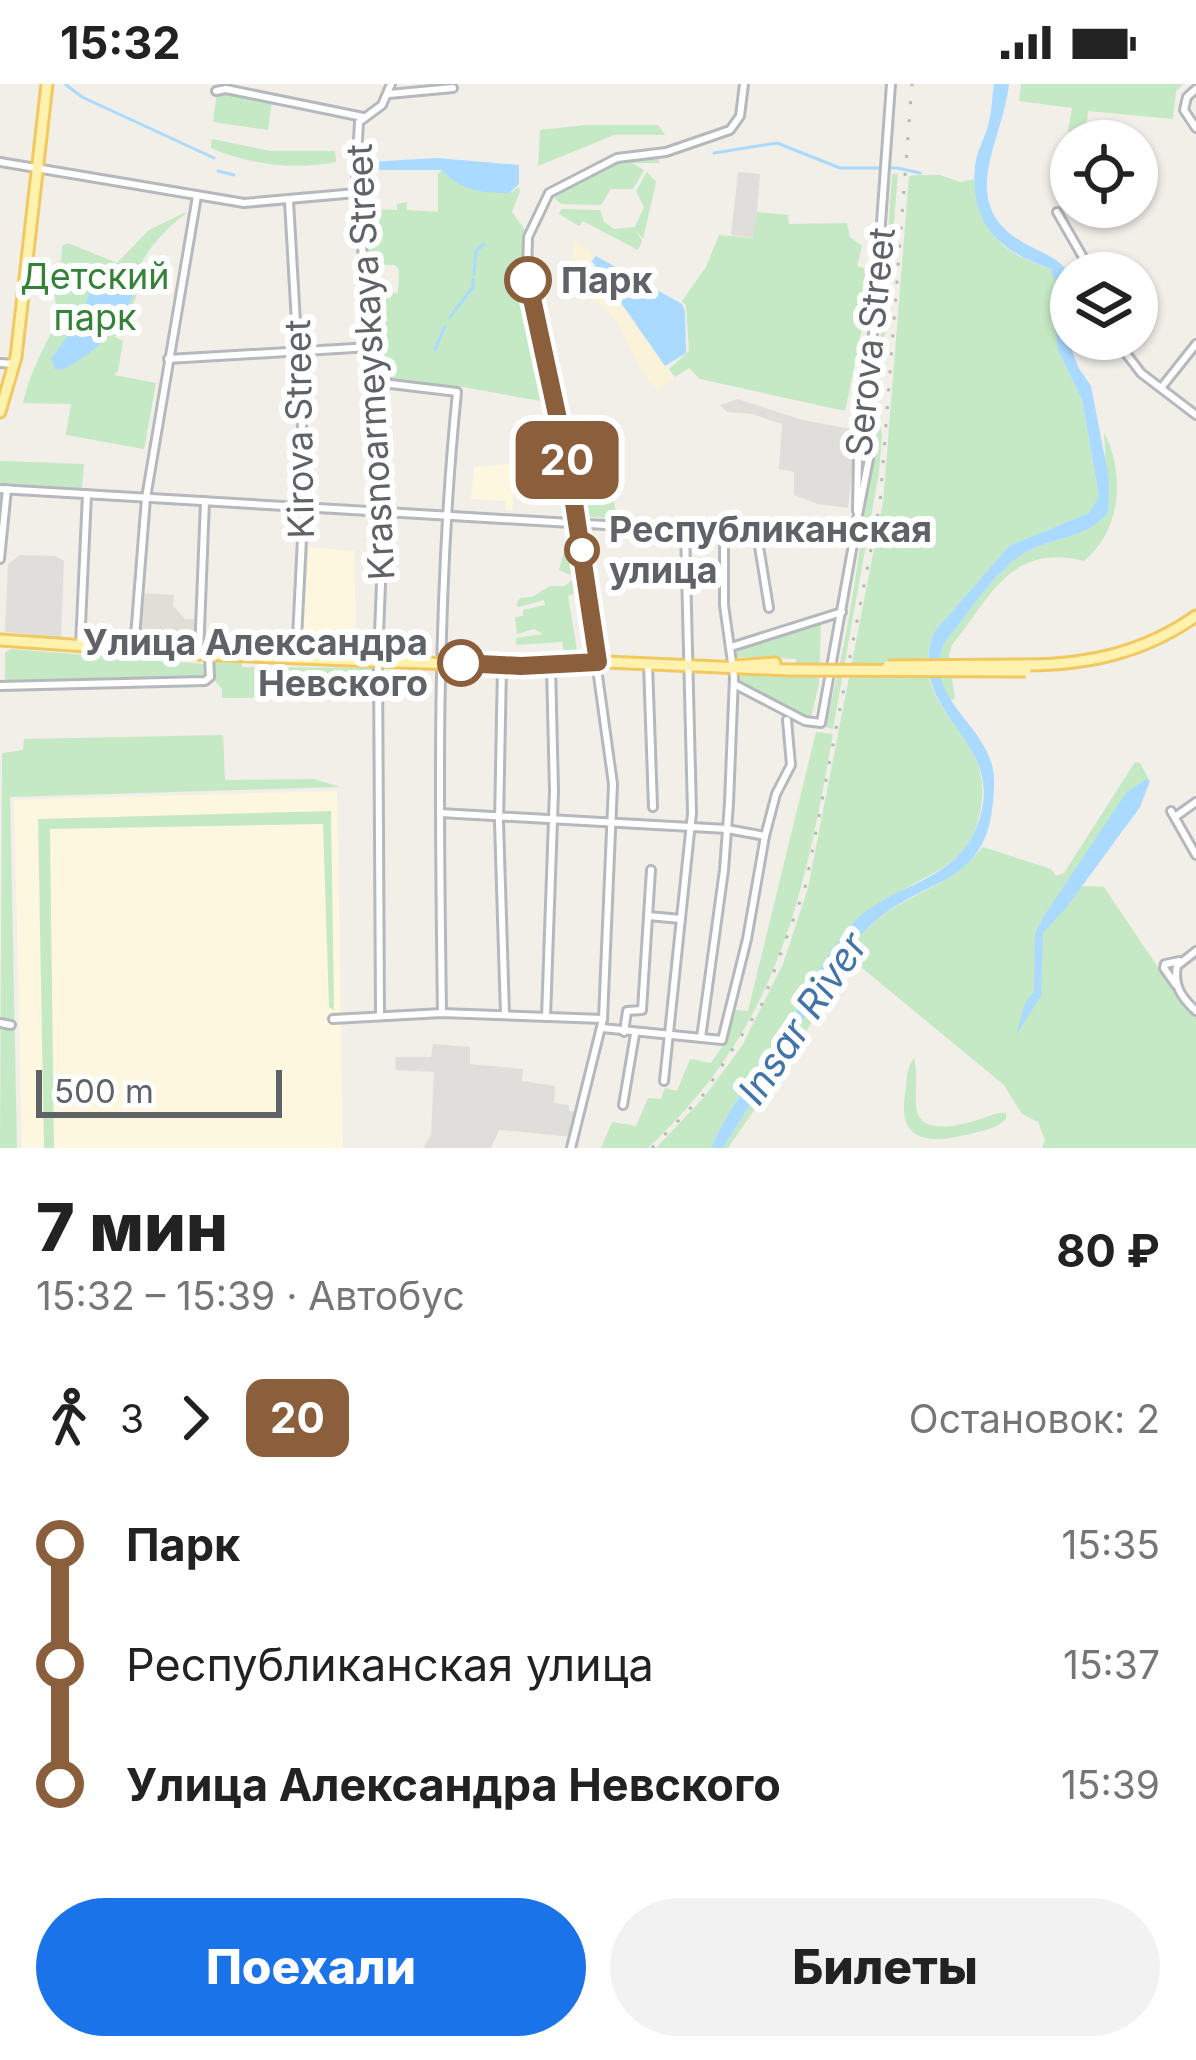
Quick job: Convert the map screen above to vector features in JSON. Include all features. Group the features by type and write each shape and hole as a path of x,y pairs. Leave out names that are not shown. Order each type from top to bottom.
{"main road":[{"path":"0,412 14,364 47,84"},
{"path":"0,640 502,666 598,662 1026,668 1115,656 1196,619"}],"street":[{"path":"572,1148 602,1023 613,772 577,522 526,268 532,224 549,193 613,160 666,152 730,130 740,116 743,84"},
{"name":"Serova Street","path":"734,684 805,721 821,723 857,518 858,453 867,417 892,84"},
{"path":"216,91 226,88 363,117"},
{"path":"390,89 453,88"},
{"path":"1196,88 1184,105 1186,118 1196,128"},
{"name":"Krasnoarmeyskaya Street","path":"380,1015 378,659 384,512 356,193 358,124 379,108 390,89"},
{"path":"0,162 41,163 244,203 356,193"},
{"path":"134,650 146,498 197,196"},
{"name":"Kirova Street","path":"289,201 304,507 296,658"},
{"path":"1161,388 1196,344"},
{"path":"168,359 370,347"},
{"path":"1128,360 1196,416"},
{"path":"0,363 14,364"},
{"path":"374,382 457,392 444,515 440,661 442,1012"},
{"path":"839,539 849,535 857,518 869,459 867,417"},
{"path":"858,453 867,452 869,459"},
{"path":"0,559 3,489 839,539 848,542 852,554"},
{"path":"80,646 87,494"},
{"path":"0,686 208,681 205,501"},
{"path":"664,1081 690,828 685,529"},
{"path":"700,1038 727,829 734,684 724,605 724,531"},
{"path":"757,534 769,608"},
{"path":"832,614 845,601"},
{"path":"731,647 843,611"},
{"path":"822,617 834,620 838,636"},
{"path":"648,664 653,807"},
{"path":"502,666 505,1015"},
{"path":"546,1017 553,821 551,666"},
{"path":"333,1018 442,1012 546,1017 602,1023 635,1034 722,1040 747,939 765,836 776,794 791,765 787,720"},
{"path":"1196,802 1173,814 1196,855"},
{"path":"439,813 727,829 765,836"},
{"path":"624,1032 627,1011 642,1010 651,870"},
{"path":"648,916 680,919"},
{"path":"1196,951 1177,966 1182,998 1196,1011"},
{"path":"0,1023 11,1025"},
{"path":"623,1105 635,1034"}],"shaded area":[{"path":"738,172 760,174 755,238 731,235"},
{"path":"737,399 851,429 848,508 794,495 794,472 779,469 782,424 727,412 720,405"},
{"path":"521,463 512,511 506,511 505,501 471,499 474,467"},
{"path":"309,547 354,551 356,638 303,639"},
{"path":"20,555 55,556 64,561 61,638 5,632 8,564"},
{"path":"141,593 174,595 173,606 185,619 198,619 197,651 137,648"},
{"path":"337,791 343,1148 22,1148 14,800"},
{"path":"433,1044 470,1047 470,1064 523,1069 522,1081 555,1086 554,1103 581,1113 574,1137 499,1130 491,1148 423,1148 431,1135 434,1072 396,1070 395,1057 431,1057"}],"green space":[{"path":"1021,84 1183,84 1176,91 1173,119 1088,111 1087,120 1070,120 1072,108 1019,101"},
{"path":"217,92 272,100 268,130 213,122"},
{"path":"658,125 665,135 614,135 538,166 540,130"},
{"path":"212,139 270,151 335,151 336,162 288,166 257,162 211,148"},
{"path":"657,157 660,163 632,163 644,170 633,189 611,189 601,205 561,204 552,195 617,161"},
{"path":"442,170 520,191 512,212 525,230 522,270 550,396 546,402 463,387 382,381 375,376 369,294 385,289 385,294 398,293 399,270 395,265 377,271 367,266 363,218 372,209 397,210 397,204 407,202 407,210 438,212 438,174"},
{"path":"647,172 656,182 643,239 637,231 642,241 638,250 559,214 561,209 600,210 604,222 614,229 635,227 644,207 636,191"},
{"path":"892,174 898,174 878,412 879,472 833,729 825,727 853,591 871,452"},
{"path":"940,175 960,182 976,179 983,214 996,238 1018,255 1050,269 1050,360 1063,360 1082,400 1099,496 1089,513 1009,546 934,632 928,662 932,686 979,767 982,794 976,827 965,848 890,900 821,967 711,1148 656,1148 705,1096 742,1046 783,964 808,888 883,503 909,176"},
{"path":"757,212 788,215 789,224 847,223 850,237 862,246 857,266 874,271 845,411 700,379 689,368 675,377 669,369 689,351 682,301 706,267 719,235 753,238"},
{"name":"Детский парк","path":"184,213 145,257 136,298 115,337 123,341 114,375 156,383 144,449 66,435 71,404 23,403 60,313 55,290 62,246 68,243 117,263 149,230"},
{"path":"1104,432 1117,483 1106,533 1084,561 1038,560 1021,566 992,592 952,645 949,656 955,699 950,700 940,679 942,649 991,583 1023,554 1091,528 1108,512"},
{"path":"0,461 84,464 82,488 0,483"},
{"path":"608,467 617,519 580,516 572,471"},
{"path":"564,552 577,556 580,573 576,576 581,577 583,590 568,596 577,650 564,651 562,642 516,645 516,638 543,634 534,629 517,634 515,617 545,605 544,600 519,607 520,598 550,586 565,586 575,577 559,570"},
{"path":"821,622 819,684 811,717 739,681 742,674 795,675 796,659 735,654"},
{"path":"10,649 204,664 207,676 5,682 5,653"},
{"path":"210,659 241,661 242,667 372,668 375,697 222,698 222,689 211,676"},
{"path":"816,732 833,734 810,852 796,907 756,1008 692,1102 648,1148 601,1148 612,1122 636,1126 648,1098 661,1099 665,1088 677,1091 690,1059 711,1063 726,1041 733,1010 748,1011"},
{"path":"223,735 225,780 314,779 340,787 10,797 17,1148 0,1148 2,753 23,750 24,739"},
{"path":"1135,762 1150,781 1146,779 1081,886 1104,887 1184,1006 1196,1016 1196,1148 1042,1148 1045,1140 1038,1122 1022,1114 1004,1085 850,958 792,1055 728,1148 723,1148 844,954 868,928 953,875 983,847 1051,869 1056,876 1064,873"},
{"path":"331,811 334,1010 329,1007 323,824 50,829 54,1148 44,1148 38,819"},
{"path":"914,1058 916,1106 928,1124 951,1126 999,1113 1006,1113 1006,1119 990,1129 944,1139 913,1132 904,1111"}],"sand":[{"path":"575,241 591,251 590,262 674,378 658,390 610,314 587,298 583,302 567,286"}],"water":[{"path":"994,84 1009,84 987,191 1003,227 1050,257 1050,269 1016,254 983,220 975,187 976,160 989,122"},
{"path":"436,158 519,165 519,184 509,193 489,192 465,187 441,170 366,170 368,162"},
{"path":"596,256 682,304 686,353 665,366 592,261"},
{"path":"106,267 136,285 125,313 87,355 62,370 55,369 51,359 84,314 93,273"},
{"name":"Insar River","path":"1063,360 1076,360 1091,386 1109,479 1108,512 1091,528 1033,548 1012,562 945,642 940,660 946,692 986,749 993,769 993,802 981,845 959,871 891,909 855,941 723,1148 711,1148 841,937 883,900 950,863 974,833 983,801 981,774 933,687 928,662 934,632 1009,546 1089,513 1099,496 1082,400"},
{"path":"1150,781 1140,807 1043,933 1041,996 1016,1035 1025,1003 1034,992 1035,934 1044,916 1126,793"}],"waterway":[{"path":"65,84 82,97 214,158"},
{"path":"714,153 777,143 840,168 920,173"},
{"path":"218,171 234,175"},
{"path":"474,274 476,251 484,244"},
{"path":"456,309 473,287 473,279"},
{"path":"450,317 454,312"},
{"path":"435,350 445,326"}],"railway":[{"path":"652,1148 703,1095 762,1004 805,888 880,503 912,84"}],"bus line":[{"name":"20","path":"461,663 559,666 598,662 569,470 528,280"}],"place":[{"name":"Парк","path":"528,280"},
{"name":"Республиканская улица","path":"582,550"},
{"name":"Улица Александра Невского","path":"461,663"}]}
